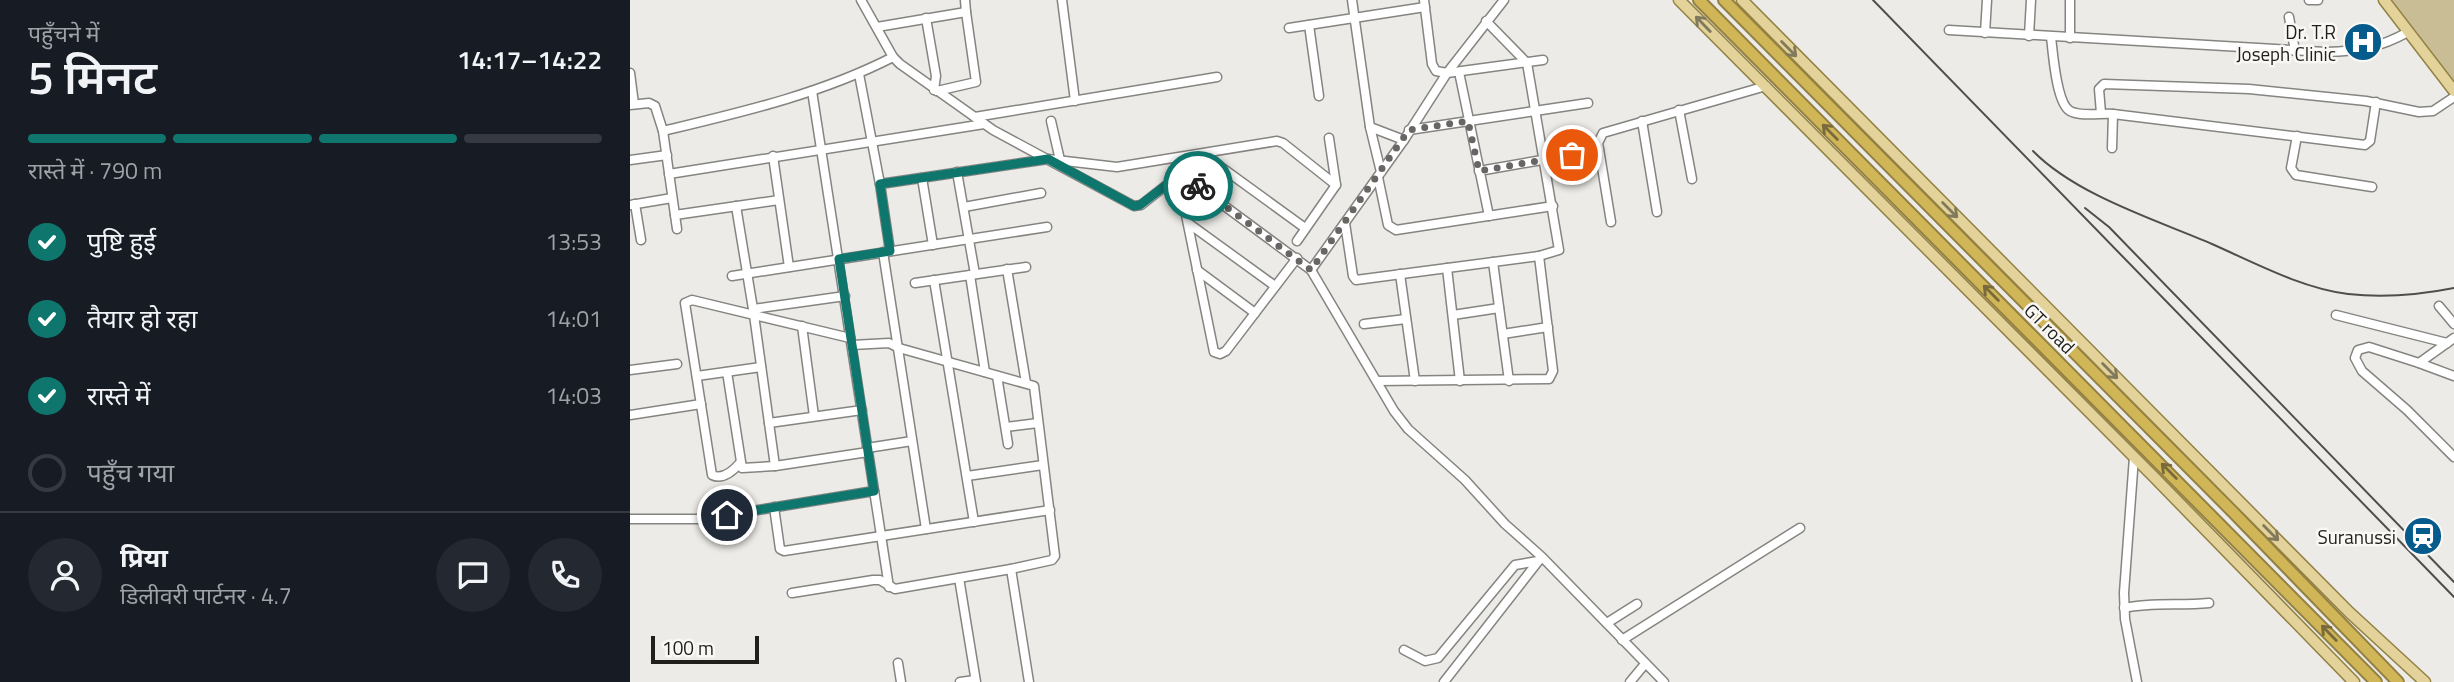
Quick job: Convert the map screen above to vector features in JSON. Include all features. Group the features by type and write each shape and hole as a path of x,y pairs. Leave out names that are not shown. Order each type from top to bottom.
{"highway":[{"name":"GT road","path":"1699,0 2376,682"},
{"name":"GT road","path":"1724,0 2398,682"}],"main road":[{"path":"1679,0 2354,682"},
{"path":"1741,0 2349,612 2425,682"},
{"path":"2384,0 2454,91"}],"street":[{"path":"861,0 893,57 984,124 1134,206 1140,205 1178,176 1184,176 1297,258 1311,270 1396,415 1408,429 1465,480 1505,524 1664,682"},
{"path":"935,90 976,82 965,0"},
{"path":"1062,0 1076,102"},
{"path":"1352,0 1370,127 1388,225 1393,229 1553,206"},
{"path":"1311,270 1404,140 1447,74 1504,0"},
{"path":"1984,33 1987,0"},
{"path":"2029,36 2031,0"},
{"path":"2070,0 2070,38"},
{"path":"2309,0 2318,0"},
{"path":"1289,28 1424,3 1434,68 1447,74 1543,61"},
{"path":"877,27 966,12"},
{"path":"2289,17 2295,51"},
{"path":"926,18 936,76 935,90"},
{"path":"1345,223 1354,279 1539,257 1559,250 1527,63 1486,21"},
{"path":"1309,25 1319,96"},
{"path":"1949,30 2295,51 2361,50 2387,43 2408,32"},
{"path":"2051,37 2056,78 2066,108 2078,113 2113,114 2368,144 2376,102"},
{"path":"663,131 744,111 812,90 859,74 893,57"},
{"path":"1459,72 1489,216"},
{"path":"630,73 632,104 653,104 663,131 677,229"},
{"path":"859,74 880,184 899,348 926,529"},
{"path":"975,117 1217,77"},
{"path":"2101,113 2099,89 2100,86 2108,84 2232,87 2376,102 2427,112 2437,109 2454,97"},
{"path":"1611,222 1599,150 1598,137 1603,132 1766,86"},
{"path":"812,90 889,587"},
{"path":"1409,130 1588,103"},
{"path":"1679,110 1692,179"},
{"path":"2112,148 2113,114"},
{"path":"1051,121 1060,160"},
{"path":"1642,121 1657,212"},
{"path":"669,174 984,124"},
{"path":"1370,127 1404,140"},
{"path":"2297,135 2291,169 2296,175 2372,187"},
{"path":"1297,241 1336,185 1329,138"},
{"path":"880,184 1048,159 1117,167 1281,141 1336,185"},
{"path":"1479,171 1599,150"},
{"path":"1203,154 1305,228"},
{"path":"630,160 667,155"},
{"path":"773,156 789,267"},
{"path":"957,172 969,240 985,372"},
{"path":"1178,176 1214,352 1220,354 1226,351 1297,258"},
{"path":"922,178 933,245"},
{"path":"964,207 1041,193"},
{"path":"641,240 633,204 673,198"},
{"path":"675,215 779,200"},
{"path":"736,206 775,466"},
{"path":"1188,223 1275,286"},
{"path":"732,276 1047,227"},
{"path":"1377,381 1544,380 1552,376 1539,257"},
{"path":"1493,262 1509,381"},
{"path":"915,283 1026,267"},
{"path":"1447,268 1460,381"},
{"path":"1007,269 1026,383"},
{"path":"1197,270 1255,313"},
{"path":"1400,274 1415,381"},
{"path":"934,280 974,522"},
{"path":"754,312 845,296"},
{"path":"740,463 730,473 717,477 712,475 685,310 685,303 692,300 754,312 851,341 889,343 1026,383 1035,388 1056,553 1054,558 1011,569 895,589 880,580 873,580 792,593"},
{"path":"2439,306 2454,324"},
{"path":"1453,315 1499,308"},
{"path":"2336,315 2450,341"},
{"path":"1364,324 1406,319"},
{"path":"803,326 814,416"},
{"path":"1503,334 1548,327"},
{"path":"2419,363 2450,341"},
{"path":"2454,376 2369,347 2358,350 2355,358 2361,371 2407,410 2454,457"},
{"path":"630,370 677,364"},
{"path":"696,376 761,367"},
{"path":"727,372 740,463 744,469 775,466 912,441"},
{"path":"998,376 1008,444"},
{"path":"630,415 701,404"},
{"path":"769,424 862,410"},
{"path":"1006,427 1038,423"},
{"path":"2134,457 2124,608 2137,682"},
{"path":"967,476 1044,465"},
{"path":"630,520 703,519 874,491"},
{"path":"774,507 782,551 1050,510"},
{"path":"1622,640 1800,528"},
{"path":"1404,650 1425,661 1438,657 1516,565 1540,559"},
{"path":"1444,682 1540,559"},
{"path":"1011,569 1029,682"},
{"path":"959,578 976,681 960,682"},
{"path":"2124,608 2148,603 2176,606 2209,603"},
{"path":"1607,623 1637,604"},
{"path":"898,663 901,682"},
{"path":"1630,682 1645,664"}],"shaded area":[{"path":"2391,0 2454,0 2454,81"}],"railway":[{"path":"1873,0 2454,597"},
{"path":"2033,151 2071,181 2118,205 2278,274 2313,286 2348,294 2375,296 2454,288"},
{"path":"2085,208 2109,227 2454,582"}],"way so far":[{"path":"1198,186 1311,270 1409,130 1468,121 1479,171 1572,155"}],"place":[{"name":"Dr. T.R Joseph Clinic","path":"2363,42"},
{"name":"Suranussi","path":"2423,536"}],"route":[{"path":"727,515 874,491 839,259 890,251 880,184 1048,159 1134,206 1140,205 1178,176 1184,176 1198,186"}]}
